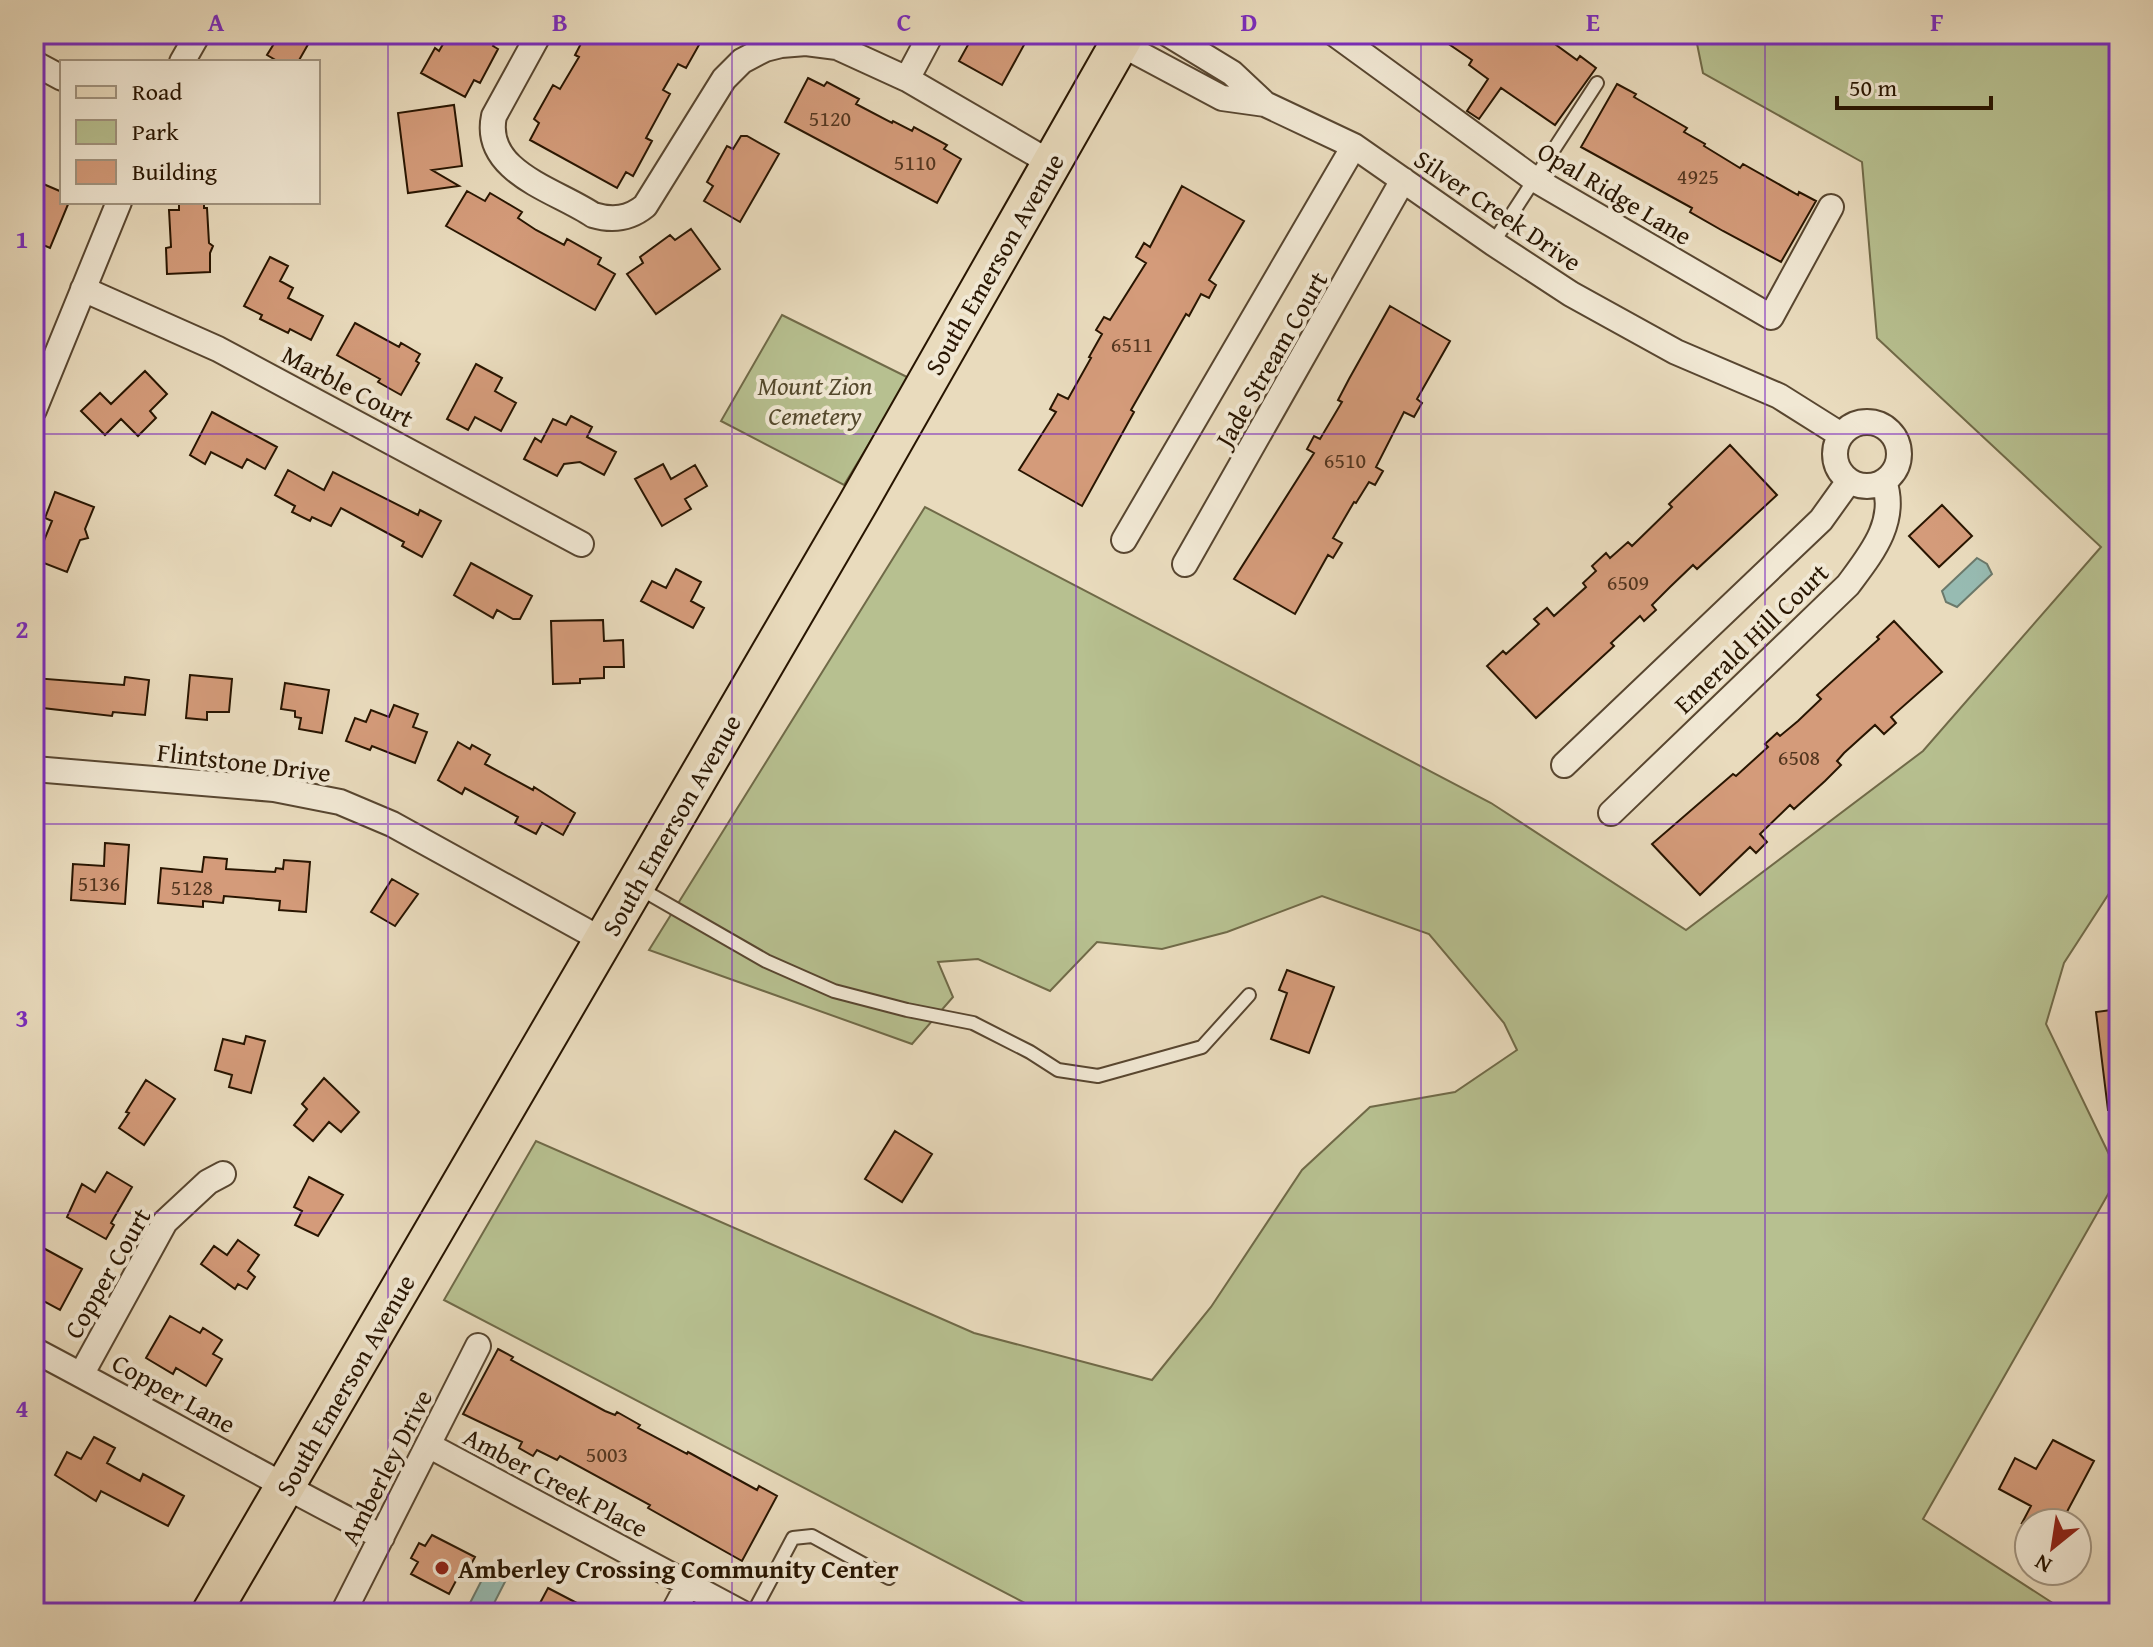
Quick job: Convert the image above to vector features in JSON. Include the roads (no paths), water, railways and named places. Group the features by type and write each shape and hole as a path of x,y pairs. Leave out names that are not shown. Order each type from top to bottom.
{"main road":[{"name":"South Emerson Avenue","path":"211,1613 636,886 1122,38"}],"street":[{"path":"183,60 198,34"},
{"path":"539,34 494,116 494,141 508,166 593,215 607,219 621,218 639,211 650,202 724,79 742,61 781,45 806,43 837,47 907,79 1051,163"},
{"path":"907,79 931,34"},
{"path":"1168,34 1232,73 1265,104"},
{"name":"Opal Ridge Lane","path":"1335,34 1534,179 1771,317 1831,207"},
{"name":"Silver Creek Drive","path":"1122,38 1222,98 1265,104 1354,146 1571,294 1676,352 1779,396 1841,435"},
{"path":"34,63 60,77"},
{"path":"1124,540 1354,146"},
{"name":"Jade Stream Court","path":"1185,564 1403,180"},
{"path":"34,410 118,204"},
{"name":"Marble Court","path":"83,289 218,349 581,544"},
{"path":"1868,422 1887,430 1894,437 1899,456 1892,475 1866,487 1849,481 1836,465 1836,444 1841,435 1858,424 1868,422"},
{"path":"1564,765 1821,520 1849,481"},
{"name":"Emerald Hill Court","path":"1611,813 1848,585 1879,543 1888,514 1888,493 1884,481"},
{"name":"Flintstone Drive","path":"34,769 274,789 340,802 392,824 604,941"},
{"name":"Copper Court","path":"81,1375 165,1222 208,1182 223,1174"},
{"name":"Amberley Drive","path":"343,1613 478,1346"},
{"name":"Copper Lane","path":"34,1350 382,1537"},
{"name":"Amber Creek Place","path":"428,1445 742,1613"},
{"path":"673,1613 688,1585"}],"lane":[{"path":"1493,243 1597,83"},
{"path":"636,886 779,967 834,991 973,1023 1058,1070 1098,1076 1202,1047 1249,995"},
{"path":"753,1613 793,1538 812,1536 889,1578"}],"water":[{"path":"1977,558 1987,564 1992,574 1957,607 1946,602 1942,591"},
{"path":"490,1564 500,1564 509,1574 489,1613 474,1613 469,1605"}],"waterway":[{"path":"2118,34 2119,39"}],"place":[{"name":"Amberley Crossing Community Center","path":"442,1568"}],"park label":[{"name":"Mount Zion Cemetery","path":"815,400"}]}
